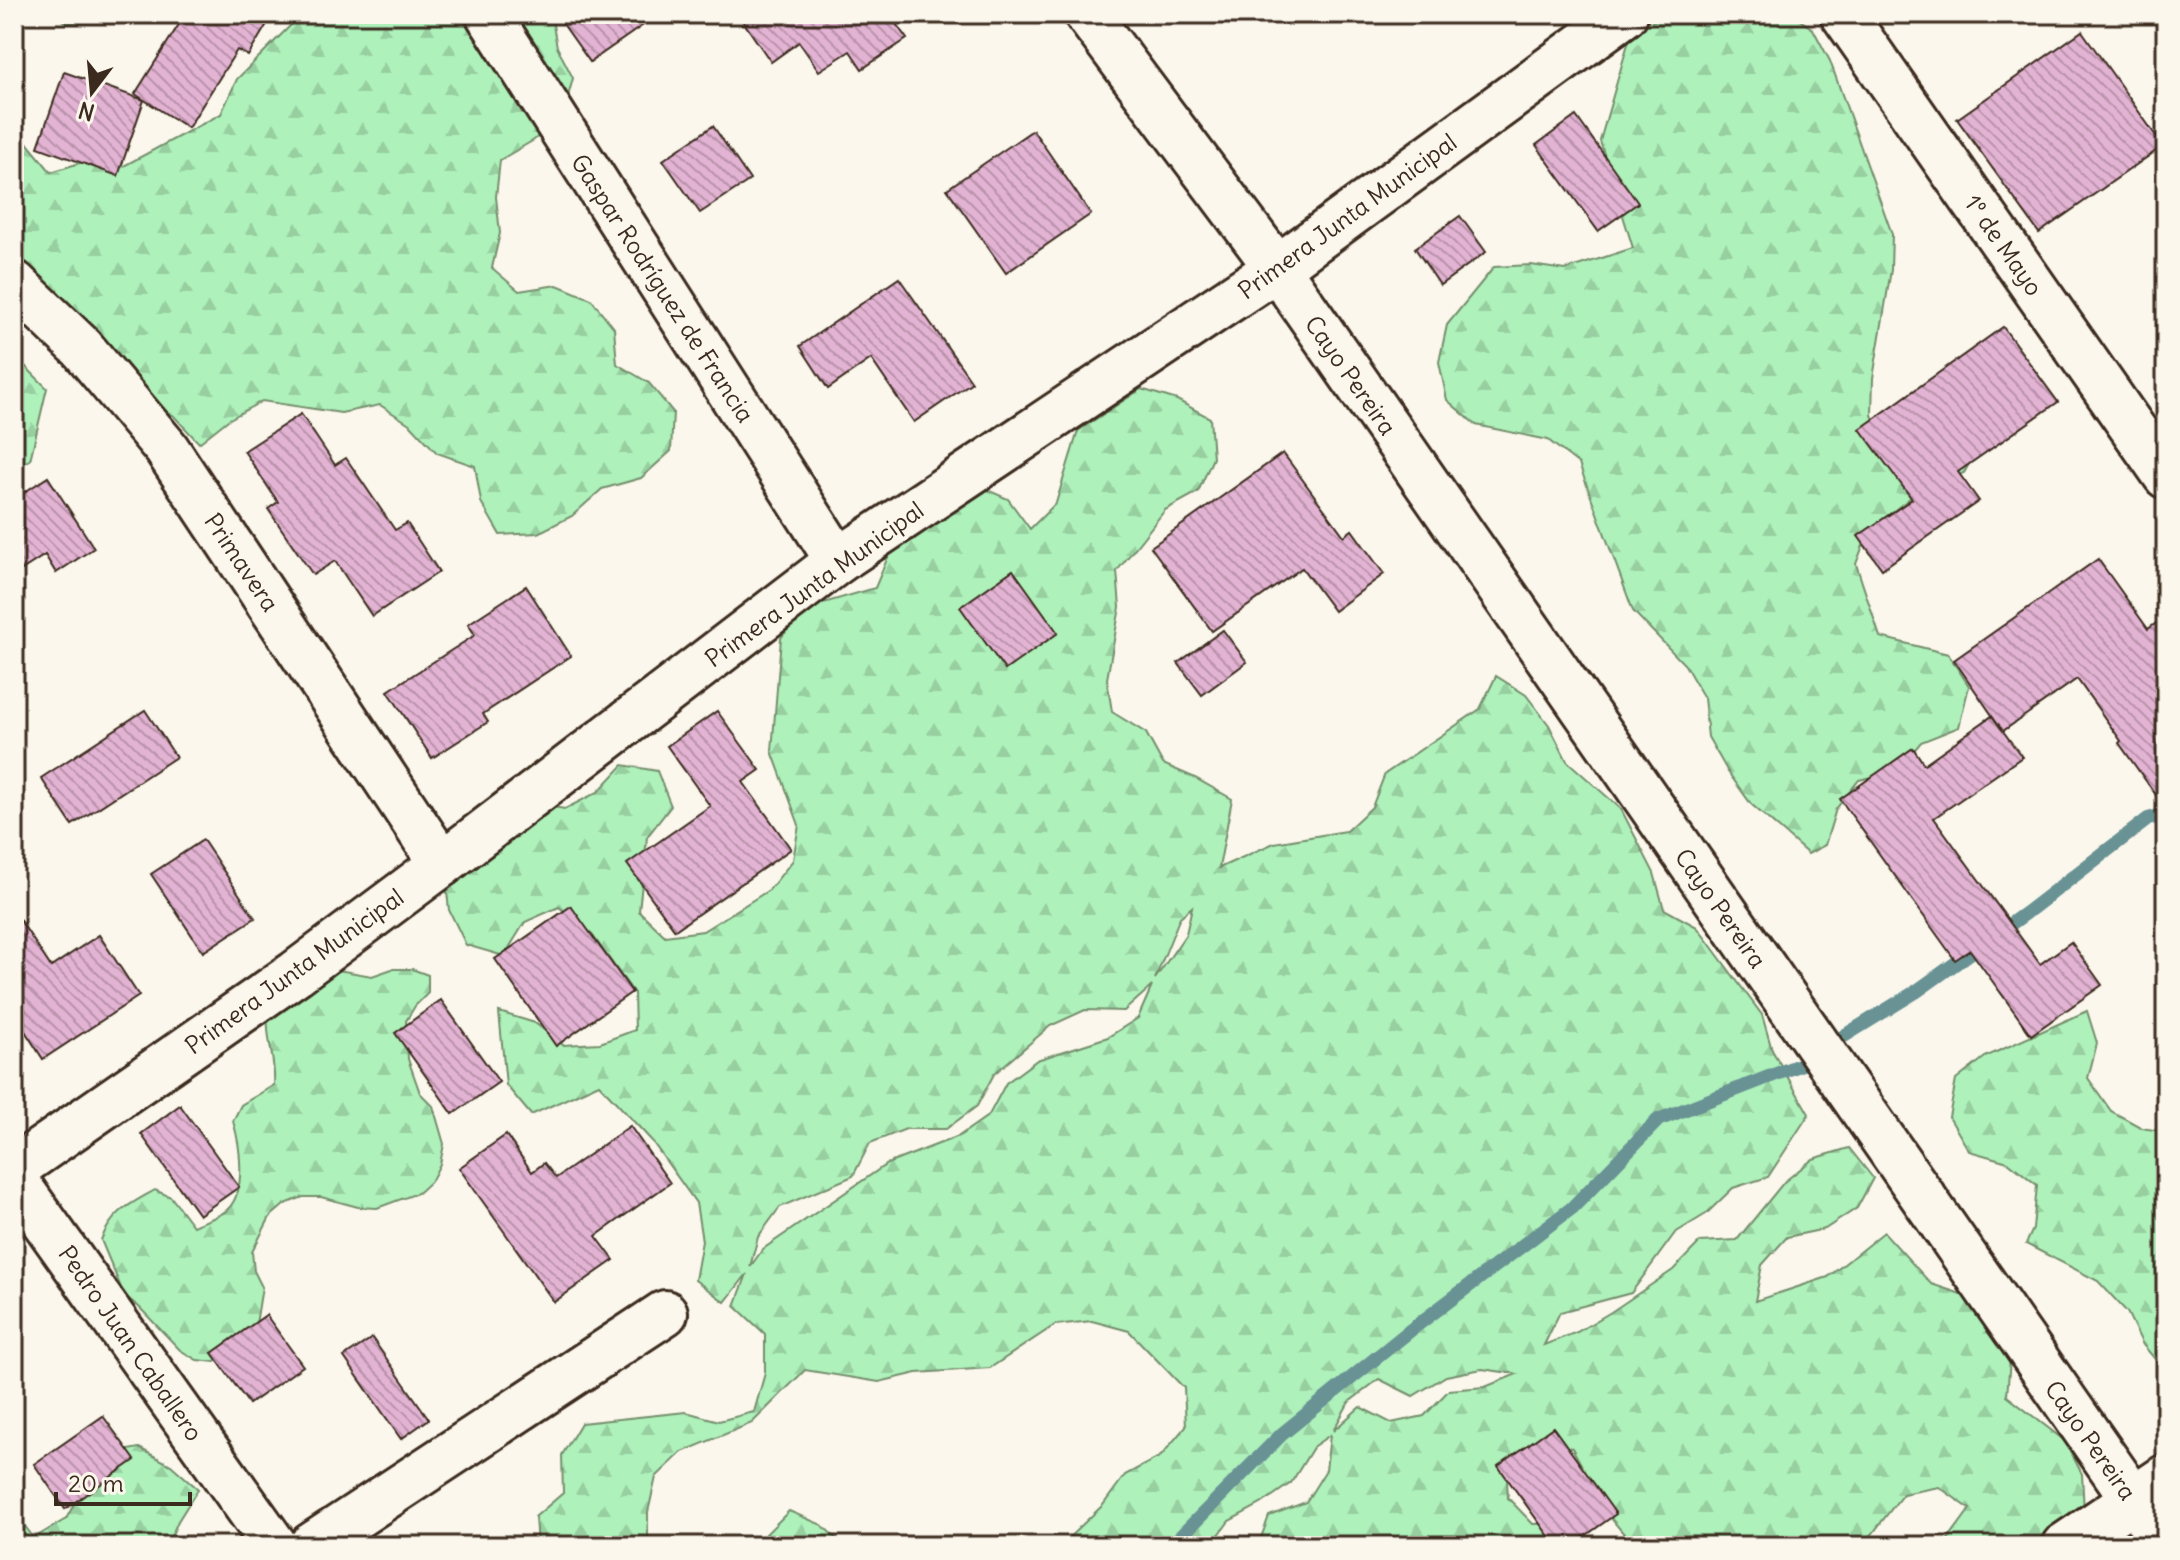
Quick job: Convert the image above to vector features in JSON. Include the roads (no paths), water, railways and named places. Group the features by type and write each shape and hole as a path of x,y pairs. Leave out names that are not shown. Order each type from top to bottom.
{"street":[{"name":"Gaspar Rodríguez de Francia","path":"488,14 838,561"},
{"name":"Cayo Pereira","path":"1087,14 1277,268 2149,1488 2166,1546"},
{"name":"Primera Junta Municipal","path":"14,1169 296,973 838,561 1277,268 1625,14"},
{"name":"1º de Mayo","path":"1843,14 2166,476"},
{"name":"Primavera","path":"14,283 82,348 166,448 442,864"},
{"name":"Pedro Juan Caballero","path":"14,1179 275,1546"},
{"path":"311,1546 665,1313"},
{"path":"2064,1546 2149,1488"}],"waterway":[{"path":"1844,1036 1917,991 2026,913 2148,819 2166,814"},
{"path":"1171,1546 1282,1434 1412,1329 1572,1208 1658,1120 1815,1059"}]}
